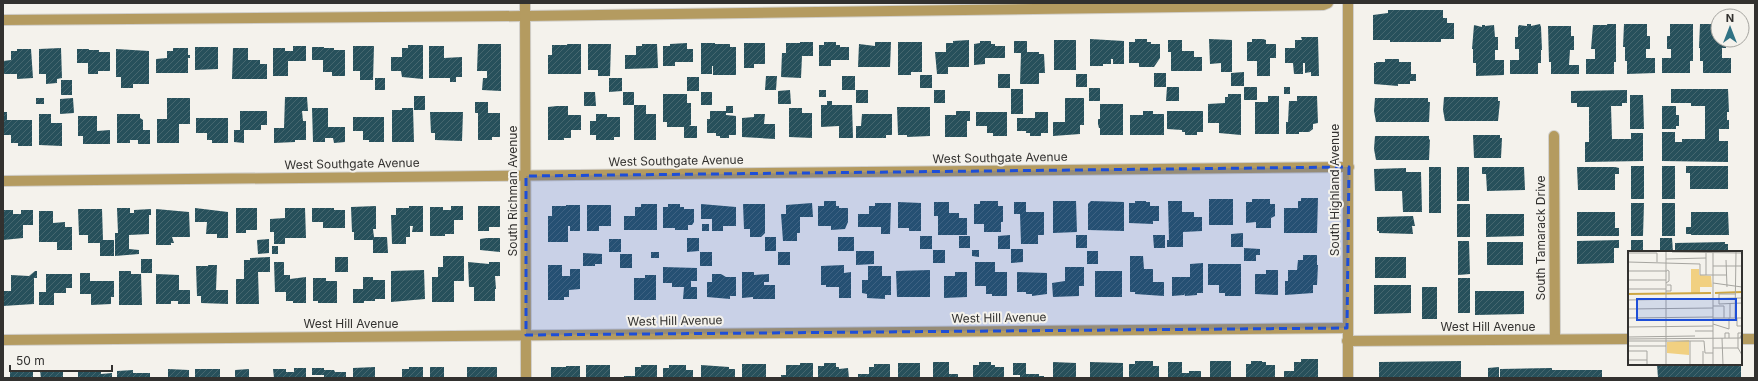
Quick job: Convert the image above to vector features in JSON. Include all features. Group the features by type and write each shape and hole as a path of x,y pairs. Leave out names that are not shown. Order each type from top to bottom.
{"street":[{"name":"South Richman Avenue","path":"525,3 526,378"},
{"path":"3,20 525,16 1323,5 1328,3"},
{"name":"South Highland Avenue","path":"1348,3 1348,378"},
{"name":"South Tamarack Drive","path":"1554,136 1555,339"},
{"name":"West Southgate Avenue","path":"3,181 1349,167"},
{"name":"West Hill Avenue","path":"3,340 1347,328"},
{"name":"West Hill Avenue","path":"1347,341 1628,339"},
{"path":"1742,339 1755,340"}],"highlighted area":[{"path":"1349,167 1347,328 526,335 526,176"}],"building":[{"path":"1388,10 1443,10 1443,18 1447,18 1447,23 1454,23 1454,39 1441,39 1441,42 1390,42 1390,40 1373,40 1373,15 1388,13"},
{"path":"1527,24 1531,24 1531,26 1540,24 1541,27 1542,50 1541,63 1538,63 1538,74 1510,74 1510,60 1519,60 1519,49 1515,49 1515,37 1518,37 1518,27 1519,25 1527,26"},
{"path":"1616,24 1616,62 1614,62 1614,74 1586,74 1586,59 1595,59 1595,49 1591,49 1593,25"},
{"path":"1624,24 1647,24 1647,36 1650,36 1650,49 1646,49 1646,58 1655,58 1655,73 1627,74 1625,47 1623,47"},
{"path":"1670,24 1693,24 1693,61 1690,61 1690,73 1662,73 1662,58 1671,58 1671,49 1667,49 1667,36 1670,36"},
{"path":"1700,24 1710,24 1710,48 1722,48 1722,58 1731,58 1731,73 1703,73 1703,61 1700,61"},
{"path":"1474,25 1482,27 1482,25 1494,25 1495,37 1498,37 1498,50 1495,50 1495,60 1504,60 1504,75 1476,76 1476,63 1473,63 1472,49"},
{"path":"1548,26 1571,26 1571,36 1574,36 1574,50 1570,50 1569,65 1579,65 1579,74 1551,74 1551,62 1549,62"},
{"path":"1301,37 1318,37 1319,76 1311,76 1311,72 1305,73 1305,63 1303,63 1303,74 1294,74 1293,63 1285,63 1285,48 1295,48 1295,40 1302,40"},
{"path":"1090,39 1124,41 1124,64 1113,64 1113,59 1111,59 1111,64 1103,64 1103,66 1090,66"},
{"path":"1135,39 1147,39 1147,42 1151,42 1151,44 1160,44 1160,58 1154,67 1139,67 1139,63 1129,63 1129,42 1135,42"},
{"path":"1209,39 1232,40 1232,72 1221,72 1221,63 1210,64"},
{"path":"1252,39 1263,39 1266,40 1266,44 1276,44 1276,58 1270,58 1270,76 1257,76 1257,61 1247,61 1247,42 1252,42"},
{"path":"969,40 969,67 948,67 948,74 937,74 935,52 946,52 946,43"},
{"path":"1054,40 1076,40 1076,70 1054,70"},
{"path":"1168,40 1182,40 1182,51 1194,51 1194,57 1202,57 1202,71 1171,71 1171,52 1168,52"},
{"path":"980,41 991,41 991,44 995,44 995,46 1005,46 1005,58 985,58 985,64 974,65 974,44 980,43"},
{"path":"1014,41 1027,41 1027,52 1039,52 1039,54 1044,54 1045,73 1039,73 1039,84 1020,84 1021,53 1014,53"},
{"path":"813,42 813,56 802,56 801,78 781,77 782,53 786,53 786,43"},
{"path":"824,42 836,42 836,45 840,45 840,47 849,47 849,60 831,60 831,66 819,66 819,45 824,45"},
{"path":"875,42 891,42 890,67 858,67 859,44 875,46"},
{"path":"898,42 922,42 922,72 911,72 911,75 898,75"},
{"path":"687,43 687,49 693,49 693,62 675,62 675,66 663,66 663,46"},
{"path":"701,43 730,44 730,47 736,47 736,75 713,75 713,66 712,74 701,74"},
{"path":"744,43 765,43 765,64 754,64 754,68 744,68"},
{"path":"478,44 501,44 501,91 482,90 483,78 487,78 487,71 477,71"},
{"path":"581,44 581,74 548,74 548,55 552,55 552,45"},
{"path":"588,44 611,44 610,76 598,76 598,70 588,70"},
{"path":"642,44 657,44 658,68 625,69 625,55 636,55 636,46 642,46"},
{"path":"408,45 423,45 423,79 402,77 401,71 391,71 391,57 402,57 402,48 408,48"},
{"path":"293,46 306,46 306,61 288,61 288,76 273,76 273,48 285,48 285,51 293,51"},
{"path":"353,46 374,46 373,80 360,80 360,71 353,71"},
{"path":"429,46 444,46 444,58 462,57 462,77 456,77 456,82 450,82 450,78 429,78"},
{"path":"195,47 218,47 218,69 195,70"},
{"path":"312,47 345,50 345,76 332,76 332,72 323,72 323,60 312,60"},
{"path":"61,48 62,78 57,79 57,83 46,84 46,74 39,74 39,49"},
{"path":"173,48 188,48 188,55 190,55 190,58 188,58 188,73 156,73 156,59 167,58 167,51 173,51"},
{"path":"233,48 248,48 248,60 260,60 260,64 267,64 267,79 232,79"},
{"path":"17,49 31,49 33,78 17,79 17,74 3,74 3,61 11,60 11,51 17,51"},
{"path":"77,49 110,52 110,71 98,71 98,74 88,74 88,63 77,63"},
{"path":"116,49 149,51 149,84 133,84 133,88 121,88 121,77 116,77"},
{"path":"1385,59 1399,59 1399,62 1411,62 1411,74 1416,74 1416,81 1410,81 1410,84 1398,84 1398,86 1374,84 1374,63 1385,62"},
{"path":"1244,72 1244,86 1231,86 1231,73"},
{"path":"1154,73 1166,73 1166,87 1154,87"},
{"path":"998,74 1010,74 1010,88 998,88"},
{"path":"1076,74 1087,74 1087,87 1076,87"},
{"path":"920,75 932,75 932,88 920,88"},
{"path":"766,76 777,76 776,90 765,90"},
{"path":"842,76 855,76 855,90 842,90"},
{"path":"687,77 699,77 699,91 687,91"},
{"path":"375,78 385,78 385,90 375,90"},
{"path":"609,78 622,78 622,91 609,92"},
{"path":"61,80 72,80 72,95 61,95"},
{"path":"1167,87 1179,87 1179,101 1166,101"},
{"path":"1244,87 1257,87 1257,100 1244,100"},
{"path":"1284,87 1290,87 1290,94 1284,94"},
{"path":"1089,88 1100,88 1100,101 1089,101"},
{"path":"1011,89 1023,89 1023,114 1011,114"},
{"path":"1671,89 1728,89 1729,112 1727,112 1727,120 1729,120 1729,129 1719,129 1719,141 1728,141 1728,162 1662,161 1662,132 1675,132 1675,142 1682,142 1682,139 1705,139 1705,106 1691,106 1691,103 1671,103"},
{"path":"790,90 791,104 778,104 778,91"},
{"path":"819,90 826,90 826,97 819,97"},
{"path":"856,90 868,90 868,103 856,103"},
{"path":"934,90 945,90 945,103 934,103"},
{"path":"1627,90 1627,103 1622,103 1622,106 1611,106 1612,139 1631,139 1631,133 1643,133 1643,161 1585,162 1585,142 1589,142 1589,107 1577,107 1577,103 1571,103 1571,91"},
{"path":"584,92 595,92 596,106 584,106"},
{"path":"623,92 634,92 634,105 623,105"},
{"path":"701,92 712,92 712,105 701,105"},
{"path":"663,94 687,94 687,103 691,103 691,125 689,126 697,126 697,138 684,138 684,127 667,127 667,122 663,122"},
{"path":"1228,94 1241,94 1241,135 1219,133 1219,123 1208,123 1208,104 1225,103 1225,97 1228,97"},
{"path":"1630,95 1643,95 1644,129 1630,129"},
{"path":"414,96 425,96 425,110 414,110"},
{"path":"1268,96 1279,96 1279,134 1255,134 1255,102 1268,102"},
{"path":"1297,96 1317,96 1318,123 1313,124 1313,129 1309,132 1286,134 1289,101 1297,101"},
{"path":"285,97 307,97 308,111 302,111 303,121 306,121 306,140 274,143 274,128 284,128"},
{"path":"1444,97 1498,97 1498,101 1500,101 1498,121 1445,121 1443,110"},
{"path":"36,98 44,98 44,104 36,104"},
{"path":"73,98 74,113 60,114 60,99"},
{"path":"167,98 190,98 190,124 179,124 179,143 157,143 157,119 167,119"},
{"path":"1065,98 1084,98 1084,125 1080,125 1080,134 1053,136 1053,122 1065,122"},
{"path":"1375,98 1428,98 1428,102 1430,102 1429,122 1376,122 1374,111"},
{"path":"827,101 832,101 832,105 852,105 853,138 839,138 839,126 821,127 821,105 827,105"},
{"path":"475,102 488,102 488,113 500,113 500,137 492,137 492,140 478,140 478,113 475,113"},
{"path":"1100,104 1123,104 1123,135 1100,135 1098,119 1100,119"},
{"path":"634,105 646,105 646,114 656,114 656,140 634,140"},
{"path":"568,106 568,115 581,115 581,130 571,130 571,138 564,138 564,140 548,140 548,107"},
{"path":"726,106 733,106 733,113 726,113 726,115 736,116 736,135 729,135 729,138 720,138 720,136 716,136 716,133 707,133 707,119 710,119 710,111 726,111"},
{"path":"1662,106 1676,106 1676,115 1679,115 1679,126 1676,126 1676,129 1662,129"},
{"path":"897,107 930,107 930,136 907,137 907,135 898,135"},
{"path":"312,108 328,108 328,127 345,127 345,142 334,143 333,138 325,138 325,142 313,142"},
{"path":"402,108 413,108 414,142 392,142 392,110 402,110"},
{"path":"789,108 802,108 802,113 812,113 812,138 789,137"},
{"path":"240,111 267,111 267,125 261,125 261,130 244,130 244,143 234,142 234,130 240,130"},
{"path":"956,111 970,111 970,121 967,121 967,137 945,137 945,115 956,115"},
{"path":"1143,111 1153,111 1153,114 1164,114 1164,135 1130,135 1130,115 1143,115"},
{"path":"1167,111 1203,111 1203,132 1197,132 1197,135 1185,135 1185,132 1182,132 1182,130 1167,129"},
{"path":"3,112 7,112 7,120 32,120 32,146 18,146 18,143 11,143 11,135 3,135"},
{"path":"430,112 463,112 462,141 435,140 435,133 431,133"},
{"path":"976,112 1007,112 1007,136 993,136 993,133 987,133 987,126 976,126"},
{"path":"1035,112 1048,112 1048,133 1041,133 1041,136 1030,136 1030,133 1026,133 1026,131 1017,131 1017,118 1035,118"},
{"path":"39,114 51,114 51,123 62,123 62,146 39,145"},
{"path":"117,114 140,114 140,118 143,120 143,130 150,130 150,144 138,144 138,140 130,140 130,143 117,143"},
{"path":"596,114 607,114 607,117 620,117 620,137 614,137 614,140 596,140 596,135 590,135 590,121 596,121"},
{"path":"754,114 765,114 764,124 775,124 775,139 742,137 742,118 754,117"},
{"path":"862,114 892,114 892,135 886,135 886,138 856,138 856,126 861,126"},
{"path":"78,116 97,116 97,131 110,130 110,144 83,144 83,136 78,136"},
{"path":"353,117 384,117 384,142 369,142 369,140 363,140 363,131 353,131"},
{"path":"196,118 228,118 228,143 212,143 212,140 207,140 207,133 196,133"},
{"path":"1473,135 1500,135 1500,138 1502,138 1501,158 1474,158"},
{"path":"1375,136 1429,136 1429,160 1376,160 1374,149"},
{"path":"1631,166 1644,166 1644,199 1631,199"},
{"path":"1662,166 1675,166 1675,199 1662,199"},
{"path":"1686,166 1728,166 1728,189 1690,189 1690,173 1686,173"},
{"path":"1429,167 1441,167 1441,213 1429,213"},
{"path":"1457,167 1469,167 1469,201 1457,201"},
{"path":"1482,167 1524,167 1525,190 1487,191 1486,174 1482,174"},
{"path":"1577,167 1619,168 1619,174 1615,174 1615,190 1578,190"},
{"path":"1406,168 1406,172 1421,172 1422,212 1403,212 1402,191 1375,191 1374,169"},
{"path":"1301,198 1318,198 1317,233 1284,233 1284,208 1298,208 1298,201 1301,201"},
{"path":"1209,199 1233,199 1233,225 1209,225"},
{"path":"1252,199 1270,199 1270,204 1275,204 1275,216 1271,218 1271,228 1256,228 1256,222 1246,223 1246,202 1252,202"},
{"path":"824,201 836,201 836,206 839,206 839,208 848,208 848,222 845,229 831,230 831,226 818,226 818,206 824,206"},
{"path":"980,201 998,201 998,206 1003,206 1003,222 1001,222 1001,232 984,232 984,224 974,224 974,204 980,204"},
{"path":"1053,201 1076,201 1077,232 1053,233"},
{"path":"1091,201 1124,202 1124,231 1088,230 1088,204"},
{"path":"1135,201 1146,201 1150,202 1150,206 1159,206 1159,221 1153,221 1153,224 1129,223 1129,203 1135,203"},
{"path":"1168,201 1182,201 1182,212 1194,212 1194,217 1202,217 1202,231 1183,232 1183,247 1167,247 1167,240 1169,240"},
{"path":"898,202 921,203 921,231 909,231 909,228 898,228"},
{"path":"934,202 949,202 949,213 959,213 959,218 967,218 967,235 938,235 938,216 934,216"},
{"path":"1014,202 1026,202 1026,212 1044,212 1044,235 1038,235 1038,244 1021,244 1020,214 1014,214"},
{"path":"812,203 813,217 800,217 800,233 797,233 797,241 783,241 781,214 786,214 786,205"},
{"path":"875,203 891,203 890,234 881,234 881,227 858,227 858,214 869,214 869,206 875,206"},
{"path":"1631,203 1644,203 1643,236 1631,236"},
{"path":"1662,203 1675,203 1675,236 1662,236"},
{"path":"641,204 657,204 657,230 624,230 624,216 635,216 635,207 641,207"},
{"path":"668,204 680,204 680,207 684,207 684,209 694,209 694,222 692,225 688,225 688,230 663,228 663,207 668,207"},
{"path":"701,204 736,207 736,226 723,226 723,231 712,231 712,219 701,219"},
{"path":"743,204 765,204 765,233 761,237 750,237 750,229 744,229"},
{"path":"1457,204 1470,204 1470,237 1457,237"},
{"path":"580,205 580,231 570,231 570,226 568,226 568,242 548,242 548,216 552,216 552,206"},
{"path":"587,205 611,205 611,226 599,226 599,231 587,231"},
{"path":"376,206 376,229 373,229 374,237 387,237 388,253 373,253 373,240 354,240 354,232 352,232 351,207"},
{"path":"409,206 423,206 423,232 412,232 413,226 410,226 410,237 406,237 406,244 392,244 391,215 396,215 396,208 409,208"},
{"path":"451,206 463,206 463,220 454,220 454,234 445,234 445,236 430,236 430,207 443,207 443,210 451,210"},
{"path":"478,206 500,206 500,227 489,227 489,231 478,231"},
{"path":"117,208 130,208 130,213 134,213 134,210 151,209 151,215 149,215 149,234 129,235 129,249 139,250 139,254 115,256 115,233 118,233"},
{"path":"195,208 228,212 228,238 217,238 217,234 206,234 207,222 195,222"},
{"path":"236,208 257,208 257,230 246,230 246,233 236,233"},
{"path":"285,208 305,208 306,238 285,238 285,244 274,244 274,232 270,232 270,219 285,218"},
{"path":"312,208 334,208 334,210 345,210 345,228 323,228 323,222 312,222"},
{"path":"78,209 102,209 103,240 114,240 114,256 100,256 100,243 88,243 88,235 79,235"},
{"path":"156,209 189,212 190,237 172,237 174,243 171,243 171,245 156,245"},
{"path":"3,210 13,210 13,214 21,214 21,210 33,210 33,225 23,225 23,238 3,240"},
{"path":"39,211 53,211 53,223 65,222 65,227 72,227 72,250 57,250 57,242 39,242"},
{"path":"1577,212 1615,212 1615,228 1619,228 1619,236 1577,236"},
{"path":"1691,212 1728,212 1729,235 1686,234 1686,227 1691,227"},
{"path":"1486,214 1524,214 1524,236 1486,237"},
{"path":"1413,216 1415,226 1412,226 1413,234 1379,233 1379,231 1377,231 1377,217"},
{"path":"702,224 709,224 709,231 702,231"},
{"path":"1243,233 1243,247 1231,247 1231,234"},
{"path":"1010,235 1010,249 998,249 998,236"},
{"path":"1076,235 1087,235 1087,248 1076,248"},
{"path":"1153,235 1165,235 1165,248 1154,248"},
{"path":"920,236 932,236 932,249 920,249"},
{"path":"959,236 970,236 970,248 959,248"},
{"path":"765,237 776,237 776,251 765,251"},
{"path":"838,237 854,237 854,251 838,251"},
{"path":"500,238 500,252 480,250 480,239"},
{"path":"687,238 699,238 699,251 687,252"},
{"path":"1660,238 1672,238 1673,251 1660,251"},
{"path":"269,239 269,253 258,254 257,240"},
{"path":"609,239 621,239 621,252 609,252"},
{"path":"1619,240 1619,248 1614,248 1614,263 1577,264 1577,241"},
{"path":"1631,240 1643,240 1643,251 1631,251"},
{"path":"1458,241 1469,241 1470,274 1458,275"},
{"path":"1487,242 1523,242 1523,265 1487,265"},
{"path":"1725,242 1725,244 1728,244 1728,251 1675,251 1675,243"},
{"path":"272,246 278,246 278,254 272,254"},
{"path":"1244,248 1260,249 1260,255 1256,255 1256,261 1244,261"},
{"path":"1011,249 1023,249 1023,262 1011,263"},
{"path":"933,250 945,250 945,263 933,263"},
{"path":"972,250 979,250 979,257 972,256"},
{"path":"856,251 874,251 874,264 856,265"},
{"path":"1087,251 1098,251 1098,264 1087,264"},
{"path":"651,252 659,252 659,258 651,258"},
{"path":"700,252 712,252 712,266 700,266"},
{"path":"778,252 790,252 790,265 778,265"},
{"path":"583,253 602,254 602,264 595,264 595,266 583,266"},
{"path":"620,254 632,254 632,268 620,268"},
{"path":"1303,255 1317,255 1317,285 1313,285 1313,293 1285,295 1285,281 1288,281 1288,270 1297,270 1298,260 1303,260"},
{"path":"443,256 464,256 464,281 454,281 454,302 432,302 432,277 438,277 438,267 443,267"},
{"path":"1130,256 1143,256 1144,269 1153,269 1153,282 1164,282 1164,296 1135,294 1135,292 1130,292"},
{"path":"270,257 270,272 258,272 259,304 236,304 236,279 244,279 244,260 250,260 250,258"},
{"path":"335,257 348,257 348,272 335,272"},
{"path":"1375,257 1406,257 1406,278 1375,278"},
{"path":"141,259 152,259 152,273 141,273"},
{"path":"274,262 284,262 284,275 290,275 290,279 306,277 306,303 293,303 293,301 286,301 286,292 275,292"},
{"path":"468,262 489,264 489,262 500,262 500,276 495,276 495,301 474,301 474,287 469,287"},
{"path":"975,262 995,262 995,272 1007,272 1007,296 992,296 992,294 986,294 986,286 975,286"},
{"path":"1203,263 1203,293 1185,296 1184,293 1184,295 1172,296 1172,277 1190,277 1190,264"},
{"path":"1208,264 1241,264 1241,296 1225,296 1225,293 1219,293 1219,285 1208,285"},
{"path":"217,265 216,290 228,290 228,304 201,303 201,296 197,296 196,266"},
{"path":"548,265 562,265 562,276 570,276 570,269 580,269 580,289 569,290 569,297 564,297 564,300 548,300"},
{"path":"844,265 844,273 851,272 851,298 839,298 839,287 826,287 826,285 821,285 821,266"},
{"path":"868,266 882,266 882,276 891,276 891,295 885,295 885,299 867,298 867,294 862,293 862,280 868,280"},
{"path":"663,267 697,268 697,281 691,281 691,287 697,287 697,299 683,299 684,287 672,287 672,283 663,283"},
{"path":"1065,267 1084,267 1084,286 1079,286 1079,296 1053,297 1052,283 1065,281"},
{"path":"424,270 425,299 391,302 391,271"},
{"path":"930,270 930,297 897,297 896,271"},
{"path":"1266,270 1278,270 1278,295 1255,294 1255,274 1266,274"},
{"path":"37,271 37,278 34,278 34,304 3,306 3,291 11,291 11,275 29,276"},
{"path":"119,271 131,271 131,274 141,274 142,305 119,305"},
{"path":"1095,271 1122,271 1122,297 1095,297"},
{"path":"742,272 754,272 754,275 769,274 769,282 764,282 764,285 775,285 775,299 753,299 753,297 742,298"},
{"path":"955,272 967,272 967,297 944,298 944,276 955,276"},
{"path":"1017,272 1047,273 1047,294 1032,296 1032,294 1026,294 1026,292 1017,292"},
{"path":"80,273 90,273 90,281 114,281 114,297 111,297 111,304 91,305 91,294 80,294"},
{"path":"46,274 72,274 72,288 66,288 66,293 54,293 54,305 39,305 39,292 46,292"},
{"path":"156,274 179,275 179,290 190,290 190,304 178,304 178,301 171,301 171,304 156,304"},
{"path":"712,274 721,274 726,277 736,277 736,296 730,296 730,299 707,297 707,282 712,282"},
{"path":"645,275 656,275 656,300 634,300 634,278 645,278"},
{"path":"363,277 373,277 373,280 385,280 385,299 364,301 364,303 353,303 353,289 363,289"},
{"path":"313,278 326,278 326,281 337,281 337,303 318,303 318,301 313,301"},
{"path":"1458,278 1470,278 1470,313 1458,313"},
{"path":"1374,285 1411,285 1411,313 1374,314"},
{"path":"1422,287 1437,287 1437,319 1422,319"},
{"path":"1475,291 1524,291 1524,314 1475,315"},
{"path":"1301,359 1318,359 1318,378 1284,378 1284,371 1294,371 1294,362 1301,362"},
{"path":"1135,361 1153,361 1153,366 1159,366 1159,378 1129,378 1129,364 1135,364"},
{"path":"1210,361 1231,361 1231,378 1210,378"},
{"path":"1251,361 1262,361 1266,362 1266,365 1275,365 1275,378 1246,378 1246,364 1251,364"},
{"path":"1461,361 1461,378 1379,378 1379,362"},
{"path":"933,362 949,362 949,374 958,374 958,378 933,378"},
{"path":"979,362 991,362 991,365 995,365 995,367 1004,367 1004,378 973,378 973,365 979,365"},
{"path":"1053,362 1076,363 1076,378 1053,378"},
{"path":"1090,362 1123,363 1123,378 1090,378"},
{"path":"1168,362 1182,362 1182,373 1189,373 1189,371 1201,371 1201,378 1168,378"},
{"path":"800,363 813,363 813,378 781,378 781,375 786,375 786,365 800,365"},
{"path":"824,363 836,363 836,367 839,367 839,369 848,368 849,378 818,378 818,366 824,366"},
{"path":"898,363 920,363 920,378 898,378"},
{"path":"1013,363 1026,363 1026,374 1039,374 1039,376 1044,376 1044,378 1020,378 1020,375 1013,375"},
{"path":"742,364 766,364 766,378 742,378"},
{"path":"874,364 890,364 890,378 858,378 858,374 869,374 869,367 874,367"},
{"path":"586,365 610,365 610,378 586,378"},
{"path":"641,365 657,365 657,378 624,378 624,376 635,376 635,367 641,367"},
{"path":"669,365 686,365 686,370 693,370 693,378 663,378 663,368 669,368"},
{"path":"701,365 729,367 729,369 735,369 735,378 701,378"},
{"path":"1657,365 1741,365 1741,378 1658,378"},
{"path":"580,366 580,378 551,378 551,367"},
{"path":"375,367 375,378 353,378 353,368"},
{"path":"409,367 423,367 423,378 402,378 402,369 409,369"},
{"path":"430,367 444,367 444,378 430,378"},
{"path":"467,367 497,367 497,378 467,378"},
{"path":"1499,367 1499,378 1488,378 1488,368"},
{"path":"294,368 306,368 306,378 274,378 273,369 286,369 286,372 294,372"},
{"path":"312,368 324,368 324,370 334,370 335,372 346,372 346,378 324,378 324,375 312,375"},
{"path":"1552,368 1552,370 1602,370 1602,378 1500,378 1500,369"},
{"path":"168,369 189,370 189,378 168,378"},
{"path":"195,369 220,369 220,378 195,378"},
{"path":"249,369 249,378 235,378 235,370"},
{"path":"10,370 33,371 33,378 10,378"},
{"path":"63,370 63,378 41,378 40,371"},
{"path":"78,370 91,370 91,372 101,372 101,374 112,373 112,378 78,378"},
{"path":"133,370 133,373 150,373 150,378 117,378 117,371"}]}
